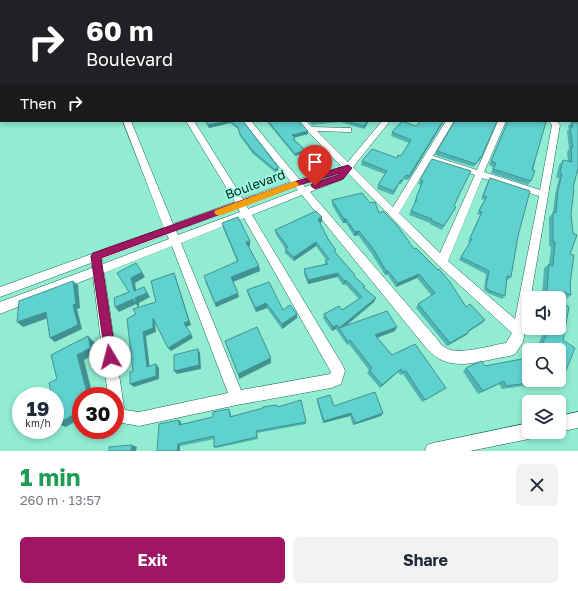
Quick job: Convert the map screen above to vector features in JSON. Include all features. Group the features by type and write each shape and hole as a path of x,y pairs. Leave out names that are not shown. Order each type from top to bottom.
{"street":[{"path":"127,122 237,398"},
{"path":"97,263 117,412 122,417 139,419 336,379 338,374 337,366 191,122"},
{"path":"248,122 300,187 440,352 457,357 510,348 518,338 518,331 556,125 554,122"},
{"path":"303,122 442,262 518,331"},
{"name":"Boulevard","path":"0,292 97,263 300,187 340,177 385,122"},
{"path":"394,214 449,122"},
{"path":"442,262 502,122"},
{"path":"310,129 348,130"},
{"path":"427,157 543,194"},
{"name":"Boulevard","path":"0,308 97,263"},
{"path":"566,423 578,420"},
{"path":"433,451 522,432"}],"building":[{"path":"206,122 224,122 208,125"},
{"path":"231,122 244,122 278,167 275,170 253,151 240,134 238,127"},
{"path":"269,122 300,122 308,131 292,135 295,138 293,139 305,150 295,154"},
{"path":"350,122 367,122 364,126"},
{"path":"401,122 416,126 420,122 442,122 409,176 406,175 402,181 401,180 394,191 378,185 387,171 362,161 372,149 397,158 398,155 401,156 411,140 392,132"},
{"path":"454,122 497,122 481,158 480,157 476,164 437,151"},
{"path":"508,122 546,122 532,170 535,171 531,181 493,169 496,163 491,161"},
{"path":"572,122 578,123 578,168 573,188 571,214 573,233 577,235 570,254 574,255 570,284 571,295 566,293 566,291 547,291 549,264 553,266 555,242 553,242 553,212 556,213 558,190 562,174 560,173 563,160 572,162 571,147 573,148 570,127 573,127"},
{"path":"432,159 471,171 454,206 456,207 444,226 431,220 432,219 411,211 423,181 420,180"},
{"path":"490,178 530,191 518,236 511,277 507,276 505,296 490,291 486,287 489,271 461,257 472,239 470,238 482,212 479,211 487,197 483,196"},
{"path":"362,193 370,203 375,202 379,213 383,211 397,225 414,249 416,248 438,270 439,269 450,282 466,307 470,304 485,320 468,331 469,332 450,343 418,304 435,293 419,274 398,283 388,271 386,271 374,250 359,231 355,232 346,219 344,219 332,200"},
{"path":"316,211 322,217 318,219 328,239 336,250 334,251 355,275 354,276 365,286 363,287 376,298 339,328 387,311 397,327 375,335 392,355 415,344 446,388 425,400 406,371 403,372 401,369 382,385 369,370 372,368 350,340 348,342 337,325 333,327 324,314 339,306 342,310 362,297 346,280 344,281 338,273 308,280 304,269 328,264 325,261 329,259 316,242 294,257 285,249 288,247 275,230"},
{"path":"238,217 250,241 246,242 259,266 231,277 238,293 215,303 204,276 238,261 222,223"},
{"path":"136,263 142,272 131,278 134,291 144,287 147,293 135,298 135,303 133,299 115,307 114,298 129,292 117,273"},
{"path":"174,273 189,321 184,323 191,334 168,348 153,318 153,328 143,332 147,367 156,364 156,376 130,384 130,372 133,371 127,319 136,314 133,309 156,302 151,281"},
{"path":"73,281 76,304 73,305 78,325 50,338 46,312 17,322 19,301"},
{"path":"269,282 283,310 290,305 297,314 282,324 266,303 255,308 247,290"},
{"path":"566,306 569,307 566,324"},
{"path":"257,327 271,358 238,374 225,341"},
{"path":"546,335 564,335 563,340 575,348 566,370 566,343 542,343"},
{"path":"88,336 91,348 77,355 86,387 72,387 72,415 64,420 64,387 50,387 49,383 57,379 51,355"},
{"path":"198,349 199,365 174,371 174,355"},
{"path":"522,359 522,384 506,386 504,381 483,391 466,368 481,361 485,366"},
{"path":"375,392 383,413 355,423 351,413 324,421 317,399 330,395 334,406"},
{"path":"301,400 306,422 256,431 257,437 214,447 214,436 178,444 177,451 157,451 159,424 179,420 179,425 213,417 213,412 229,409 230,417 263,407 277,405 278,407"},
{"path":"132,445 131,451 109,451 109,447"}],"slow traffic":[{"path":"219,212 295,184"}],"route":[{"path":"110,357 96,256 296,184 348,168 340,177 315,186"}]}
